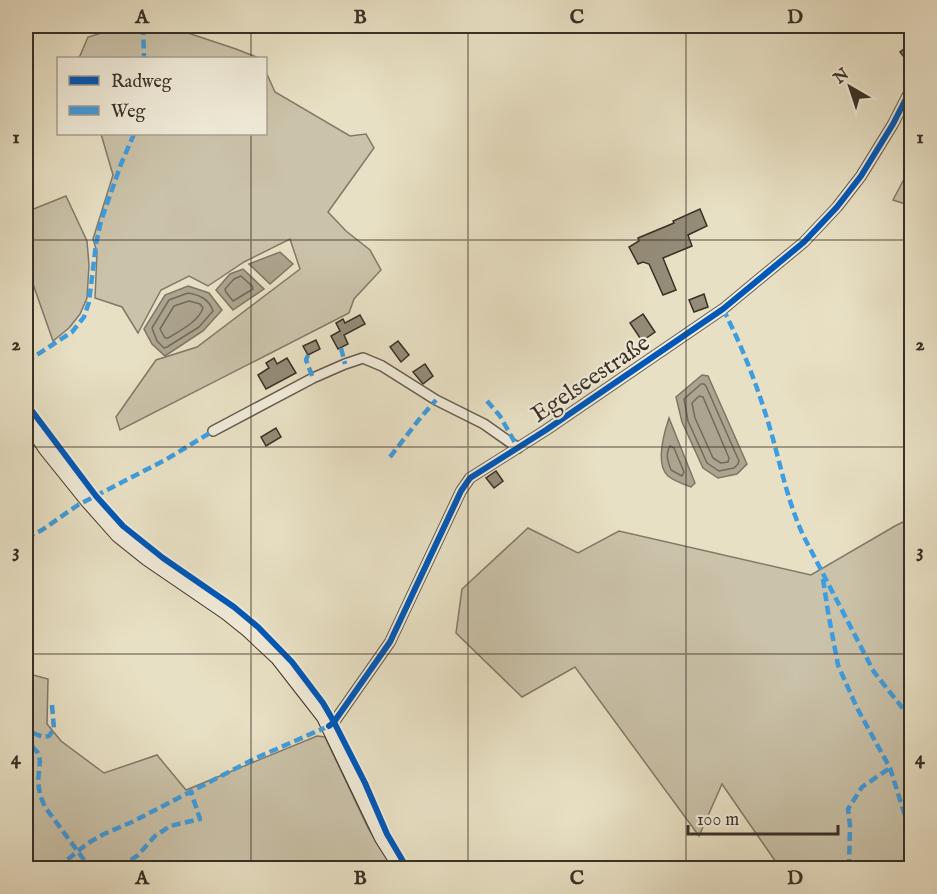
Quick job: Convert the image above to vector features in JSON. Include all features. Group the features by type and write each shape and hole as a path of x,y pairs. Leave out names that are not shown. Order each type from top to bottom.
{"street":[{"name":"Egelseestraße","path":"328,726 334,722 390,642 461,492 470,478 723,309 804,242 837,207 861,176 893,124 912,87"},
{"path":"213,431 313,378 363,358 382,366 436,400 484,424 518,448"},
{"path":"26,419 66,475 118,535 148,559 227,613 278,658 324,717 382,838 401,868"}],"shaded area":[{"path":"125,26 167,26 256,57 79,57 88,37"},
{"path":"267,74 275,92 350,136 366,134 374,148 328,212 346,231 370,250 381,270 354,299 349,313 120,430 116,417 156,360 197,347 300,269 290,239 244,262 208,286 189,276 161,290 138,333 122,307 95,298 97,252 93,239 113,175 101,135 267,135"},
{"path":"911,166 911,206 893,200"},
{"path":"66,196 87,241 89,265 87,298 80,314 69,328 53,341 26,264 26,212"},
{"path":"911,518 911,868 780,868 722,784 699,836 575,667 522,697 456,633 462,589 528,528 578,553 619,531 811,575"},
{"path":"26,673 48,679 47,724 61,741 104,773 157,755 186,790 317,736 325,737 368,828 393,868 26,868"}],"water":[{"path":"280,252 293,264 270,284 249,264"},
{"path":"243,269 264,289 233,310 216,290 230,274"},
{"path":"188,286 209,293 222,310 203,331 165,356 152,344 144,329 165,295"},
{"path":"702,375 708,376 747,464 737,474 718,478 703,468 682,422 676,397"},
{"path":"669,418 695,483 691,487 676,481 664,471 661,456"}],"building":[{"path":"912,43 912,67 900,52"},
{"path":"700,209 707,226 688,235 692,246 663,258 676,290 663,295 649,264 643,262 638,264 629,247 639,241 638,238"},
{"path":"704,294 708,307 694,312 689,300"},
{"path":"643,314 655,332 642,341 630,323"},
{"path":"360,315 365,324 344,335 348,344 338,349 331,336 340,331 336,323 343,319 345,323"},
{"path":"316,340 320,349 308,355 303,346"},
{"path":"398,341 409,355 401,362 390,347"},
{"path":"274,358 277,364 287,358 296,373 266,389 258,375 269,368 266,363"},
{"path":"425,364 433,376 423,384 413,372"},
{"path":"276,428 281,437 266,446 261,437"},
{"path":"496,471 503,481 494,488 486,478"}],"marked path":[{"path":"143,26 144,57"},
{"path":"26,362 72,332 84,317 89,302 101,221 134,135"},
{"path":"723,309 743,351 759,395 797,522 874,672 912,720"},
{"path":"341,348 345,364"},
{"path":"308,355 306,360 313,378"},
{"path":"390,457 436,400"},
{"path":"487,401 500,416 518,448"},
{"path":"26,538 42,530 78,505 167,459 213,431"},
{"path":"823,579 838,665 857,708 890,768 907,822 906,868"},
{"path":"52,705 54,729 49,736 43,737 33,733 27,738 38,753 40,761 38,782 40,795 45,807 90,868"},
{"path":"57,868 88,843 104,834 256,758 329,726"},
{"path":"849,868 848,809 862,787 890,768"},
{"path":"120,868 138,855 155,836 170,826 200,819 191,792"}],"cycle path":[{"path":"329,726 390,642 461,491 470,478 546,430 723,309 804,242 837,207 861,176 893,124 912,87"},
{"path":"26,403 96,496 123,526 163,558 234,607 258,627 292,662 323,703 334,722 365,783 387,834 407,868"}]}
